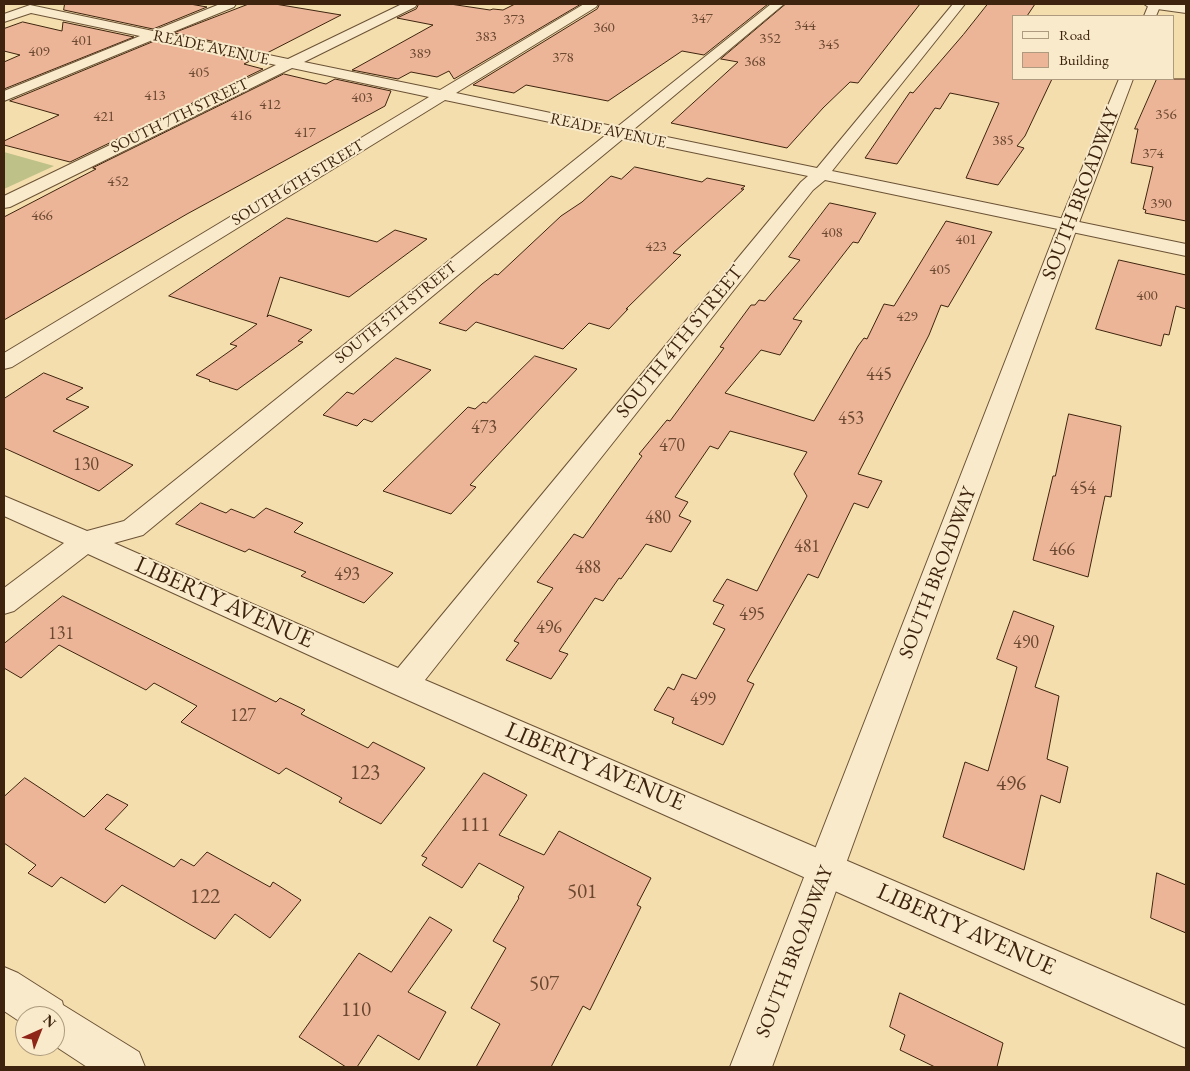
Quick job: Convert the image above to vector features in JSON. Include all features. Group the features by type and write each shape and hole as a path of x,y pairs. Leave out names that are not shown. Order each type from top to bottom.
{"street":[{"path":"4,96 230,4"},
{"name":"SOUTH 7TH STREET","path":"4,203 411,4"},
{"name":"SOUTH 6TH STREET","path":"4,362 592,4"},
{"name":"SOUTH 5TH STREET","path":"4,603 86,541 133,528 778,4"},
{"name":"SOUTH 4TH STREET","path":"403,684 800,193 820,175 959,4"},
{"path":"1150,4 1186,9"},
{"name":"READE AVENUE","path":"4,18 30,9 151,36 1186,250"},
{"name":"SOUTH BROADWAY","path":"751,1067 1068,226 1126,80"},
{"name":"LIBERTY AVENUE","path":"4,505 403,684 826,868 1186,1028"},
{"path":"4,988 32,1006"},
{"path":"65,1029 124,1067"}],"green space":[{"path":"4,152 54,166 4,189"}],"building":[{"path":"65,4 190,4 207,7 153,29 64,10"},
{"path":"249,4 275,4 341,15 267,53 174,33"},
{"path":"419,4 450,4 503,10 515,4 581,4 454,79 449,71 437,77 411,72 398,79 352,70 433,25 397,18 416,9"},
{"path":"600,4 768,4 704,55 682,51 608,101 526,85 514,93 473,85 597,9"},
{"path":"786,4 920,4 858,83 850,82 823,108 787,148 671,123 738,62 721,59"},
{"path":"988,4 1035,4 1028,15 1012,15 1012,80 1052,80 1025,136 1017,146 1024,148 998,185 966,178 999,103 950,93 940,109 935,108 897,164 865,158 910,92 913,93"},
{"path":"23,22 62,31 63,22 134,37 4,89 4,62 20,55 4,51 4,29"},
{"path":"155,41 250,61 244,64 263,69 70,162 4,145 4,141 59,115 10,101"},
{"path":"284,74 326,84 335,79 391,91 385,106 187,214 4,320 4,217 96,169 93,168"},
{"path":"1186,79 1186,221 1145,213 1146,210 1143,209 1153,167 1131,163 1138,129 1135,129 1157,80"},
{"path":"635,167 702,182 707,178 745,186 741,189 744,189 673,253 681,255 626,309 628,309 609,329 589,323 563,349 476,322 466,331 439,323 482,284 495,274 498,275 561,216 582,202 611,176 621,179"},
{"path":"830,203 876,213 858,243 853,242 793,319 802,321 780,355 761,350 725,393 814,421 858,346 864,338 867,339 884,304 894,306 946,221 992,232 948,307 941,305 929,335 858,474 882,481 868,508 854,503 818,578 808,574 747,681 754,684 723,745 672,723 674,718 654,710 668,687 674,690 682,674 696,679 725,629 713,624 724,605 713,601 727,579 757,591 807,496 794,474 807,452 730,431 718,449 710,446 675,497 688,502 679,516 691,521 671,552 646,544 603,601 595,598 559,651 568,654 551,679 506,660 519,643 514,641 553,588 537,582 574,534 583,538 642,456 639,454 667,420 670,421 724,348 720,347 751,305 755,305 759,300 765,301 800,260 789,257"},
{"path":"287,218 377,242 395,230 427,239 349,297 280,277 267,317 269,315 312,330 298,341 303,342 237,390 196,375 237,346 230,344 257,324 169,296"},
{"path":"1119,260 1186,275 1186,309 1176,306 1169,335 1164,334 1161,346 1096,329"},
{"path":"535,356 577,369 470,485 476,487 451,514 383,491 468,407 475,409 483,402 486,403"},
{"path":"396,358 431,370 372,422 364,419 357,426 323,415 347,392 353,394"},
{"path":"44,373 83,388 66,399 89,407 53,431 133,465 99,491 4,448 4,399"},
{"path":"1069,414 1121,426 1111,497 1105,496 1088,577 1033,560"},
{"path":"201,503 226,513 231,509 254,518 266,508 303,523 294,532 393,573 364,603 301,576 306,572 249,549 245,552 176,524"},
{"path":"63,596 276,702 280,698 305,710 301,714 368,748 373,742 425,768 381,824 339,802 342,798 286,768 279,774 181,722 197,706 154,683 146,690 59,645 21,678 4,668 4,644"},
{"path":"1014,611 1054,626 1035,687 1059,696 1047,759 1068,767 1060,803 1041,795 1024,870 943,837 965,762 988,771 1017,667 997,659"},
{"path":"484,773 527,795 499,835 544,855 559,831 651,878 637,905 641,907 590,1010 583,1006 551,1067 476,1067 500,1024 471,1008 506,948 493,941 524,887 479,863 462,888 422,865 427,858 422,856"},
{"path":"25,778 84,817 107,794 128,805 105,829 174,867 181,859 194,866 207,852 270,887 273,882 301,900 270,938 235,914 215,939 122,885 105,903 61,877 52,887 28,873 36,865 4,843 4,797"},
{"path":"1157,873 1186,885 1186,933 1151,918"},
{"path":"430,917 452,930 408,992 446,1012 419,1060 378,1035 357,1067 346,1067 299,1037 359,953 391,972"},
{"path":"900,993 1003,1043 997,1067 935,1067 900,1050 905,1035 890,1027"}]}
